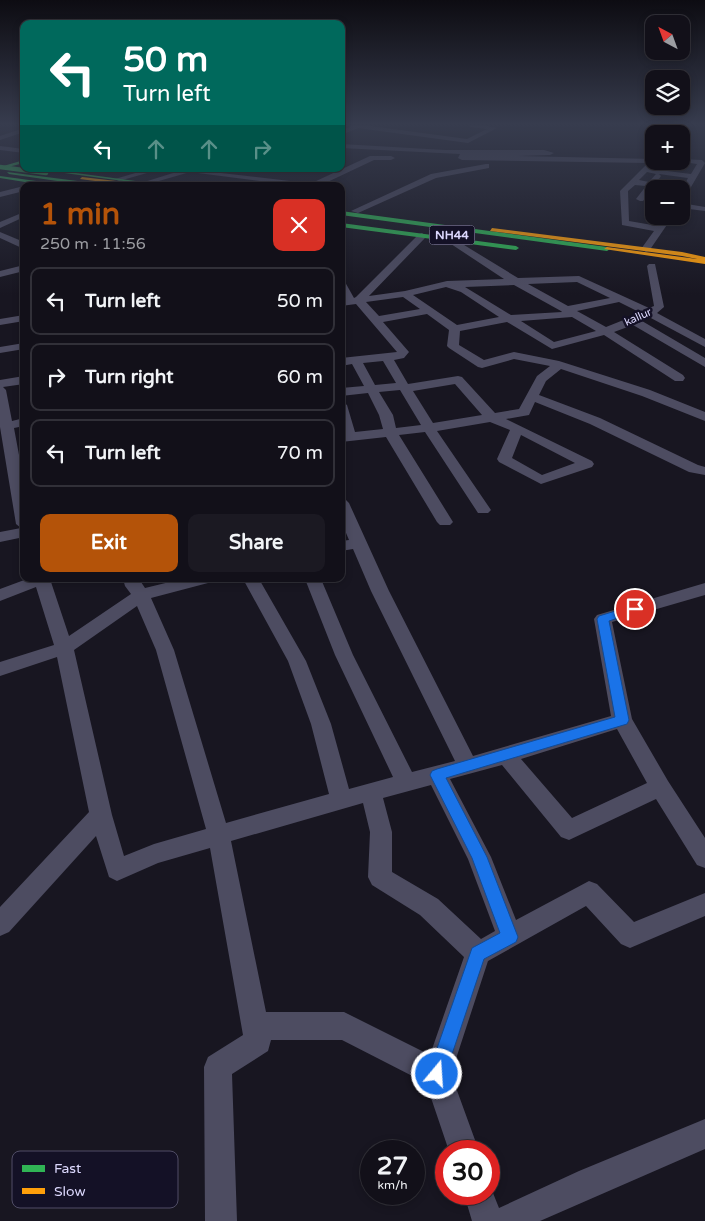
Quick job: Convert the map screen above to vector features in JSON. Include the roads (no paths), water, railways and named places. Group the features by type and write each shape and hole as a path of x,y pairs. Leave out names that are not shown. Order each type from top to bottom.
{"main road":[{"path":"345,210 646,249 682,254 705,260"},
{"name":"NH44","path":"345,214 705,260"},
{"name":"NH44","path":"345,220 554,249 705,266"},
{"path":"345,226 705,272"}],"street":[{"path":"355,211 421,182"},
{"path":"645,183 633,182 624,191 630,213 625,223 660,229"},
{"path":"0,195 20,189"},
{"path":"625,197 644,200 645,198"},
{"path":"690,206 705,209"},
{"path":"0,225 20,216"},
{"path":"646,249 663,225"},
{"path":"0,235 20,244"},
{"path":"350,302 422,236"},
{"path":"451,240 514,281 605,331 679,378"},
{"name":"kallur","path":"447,284 465,290 552,346 605,331 650,313 659,307 652,266"},
{"path":"0,274 20,269"},
{"path":"350,302 405,294 447,284 579,279 650,313 705,344"},
{"path":"405,294 454,329 508,319 569,312 618,298"},
{"path":"345,362 400,356 402,352 376,320 350,302"},
{"path":"376,320 429,311"},
{"path":"0,322 20,319"},
{"path":"633,320 705,363"},
{"path":"454,329 453,346 482,364 514,355 559,365 646,393 705,417"},
{"path":"0,350 20,347"},
{"path":"386,357 429,428 483,510"},
{"path":"356,361 386,415 390,432 445,522"},
{"path":"345,438 429,428 524,412 541,379 559,365"},
{"path":"345,392 458,380 492,418 516,428 543,441 587,464 541,480 504,459 516,428"},
{"path":"0,384 20,381"},
{"path":"0,390 6,426 19,467"},
{"path":"533,397 595,421 694,469 705,471"},
{"path":"6,426 20,423"},
{"path":"345,521 350,544 468,766"},
{"path":"0,538 20,533"},
{"path":"0,594 34,582"},
{"path":"43,582 64,648 101,815 117,870 154,854 341,800 506,756 622,720"},
{"path":"0,669 64,648 136,587 177,582"},
{"path":"253,582 297,662 321,724 341,800"},
{"path":"314,582 344,656 407,783"},
{"path":"136,587 165,650 186,727 220,836 258,1041 218,1067 221,1221"},
{"path":"705,588 603,619 622,720 660,787 705,858"},
{"path":"506,756 569,830 660,787"},
{"path":"437,775 479,857 510,937"},
{"path":"371,793 381,832 380,877 430,907 478,953"},
{"path":"0,924 101,815"},
{"path":"460,1140 437,1074 478,953 589,892 630,936 705,904"},
{"path":"254,1026 344,1026 437,1074"},
{"path":"505,1221 590,1182 705,1134"},
{"path":"483,1205 488,1221"}]}
